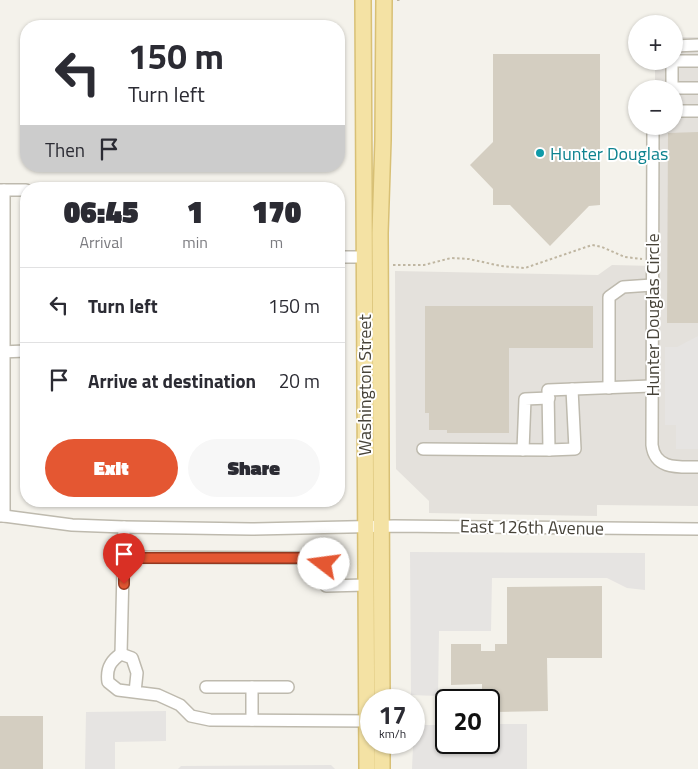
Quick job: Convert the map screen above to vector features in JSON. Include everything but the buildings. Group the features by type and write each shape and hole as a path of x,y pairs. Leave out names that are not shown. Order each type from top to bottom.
{"main road":[{"name":"Washington Street","path":"363,0 365,526 368,689"},
{"name":"Washington Street","path":"382,689 380,233 384,140 384,0"},
{"name":"Washington Street","path":"367,769 368,754"},
{"path":"382,754 382,769"}],"street":[{"path":"683,46 698,45"},
{"path":"683,61 698,61"},
{"path":"683,88 698,88"},
{"path":"683,110 698,110"},
{"name":"Hunter Douglas Circle","path":"653,135 652,446 655,457 664,464 698,467"},
{"path":"2,516 2,190 20,190"},
{"path":"345,256 364,257"},
{"path":"609,388 609,297 623,287 652,285"},
{"path":"2,352 20,352"},
{"path":"550,450 548,390 651,386"},
{"path":"422,449 575,449 572,389"},
{"path":"523,450 525,399 549,398"},
{"name":"East 126th Avenue","path":"2,516 72,525 124,527 251,529 381,526 698,529"},
{"path":"122,654 124,527"},
{"path":"124,558 314,558 321,560 324,564 326,586 366,585"},
{"path":"122,654 111,661 106,674 108,682 118,690 158,695 180,705 191,716 210,720 360,722"},
{"path":"122,654 132,658 137,673 136,692"},
{"path":"206,687 288,688"},
{"path":"252,688 252,720"}],"path":[{"path":"390,265 424,265 450,258 469,259 518,269 592,245 602,246 625,257 645,259"}],"shaded area":[{"path":"683,37 698,37 698,506 597,505 597,516 429,513 429,501 396,469 395,271 598,275 612,265 655,266 655,135 683,135 683,80 655,80 655,70 683,70"},
{"path":"698,336 698,449 676,449 676,425 665,425 665,347 677,347"},
{"path":"410,552 645,553 645,590 627,588 607,578 492,578 491,631 439,631 438,689 435,689 435,696 425,696 425,689 411,689"},
{"path":"166,711 166,741 115,742 115,769 85,769 86,712"},
{"path":"500,724 527,724 527,769 412,769 413,754 425,754 425,725 435,725 435,754 500,754"},
{"path":"331,765 335,769 178,769 181,766"}],"place":[{"name":"Hunter Douglas","path":"540,153"}],"route":[{"path":"124,584 124,558 314,558 321,560 324,564"}]}
